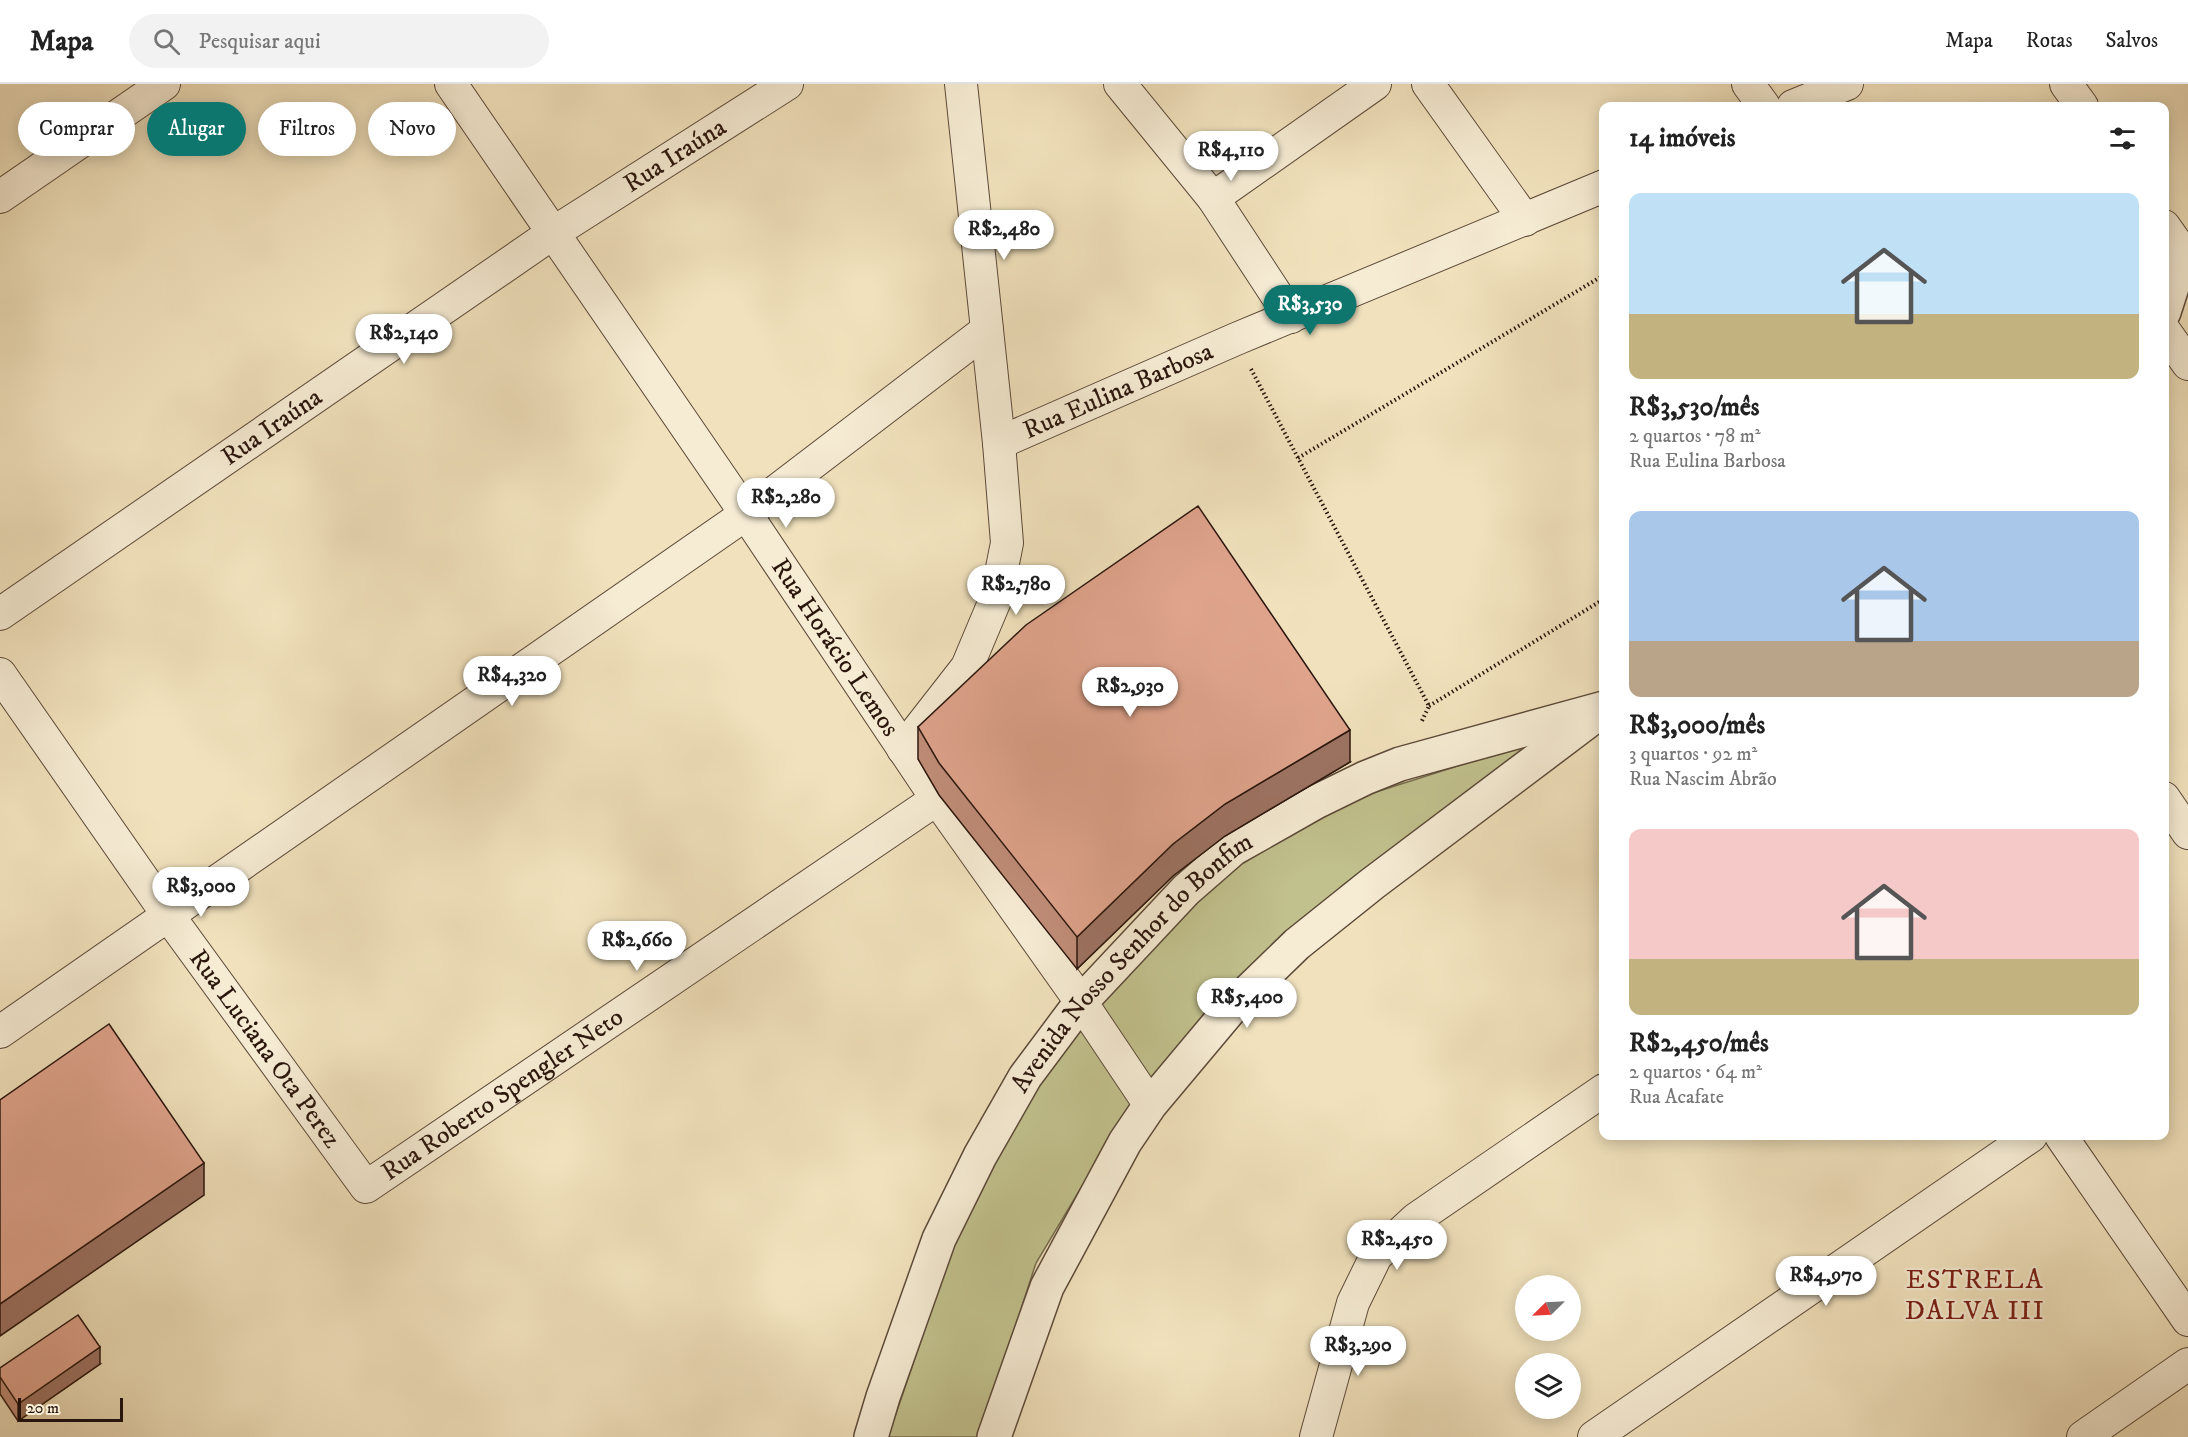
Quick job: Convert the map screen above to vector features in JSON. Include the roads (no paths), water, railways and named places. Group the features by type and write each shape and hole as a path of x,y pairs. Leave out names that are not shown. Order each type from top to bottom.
{"street":[{"path":"0,197 164,84"},
{"name":"Rua Horácio Lemos","path":"451,84 746,514 937,799 1081,1002 1150,1105"},
{"name":"Rua Iraúna","path":"0,614 553,233 787,84"},
{"path":"903,749 967,667 996,598 1007,543 999,443 961,84"},
{"path":"1120,84 1213,198 1291,317"},
{"path":"1213,198 1375,84"},
{"path":"1428,84 1525,220"},
{"path":"1748,84 1761,102"},
{"path":"1803,102 1847,84"},
{"path":"2067,84 2079,102"},
{"name":"Rua Eulina Barbosa","path":"999,443 1236,339 1599,188"},
{"path":"2169,233 2188,258 2174,281 2169,296"},
{"path":"2169,323 2188,320"},
{"path":"0,1032 746,514 987,330"},
{"path":"2169,337 2188,364"},
{"name":"Rua Luciana Ota Perez","path":"0,674 168,915 366,1187"},
{"name":"Avenida Nosso Senhor do Bonfim","path":"872,1437 883,1397 939,1239 980,1156 1026,1077 1081,1002 1186,890 1233,849 1316,802 1400,764 1599,710"},
{"name":"Avenida Nosso Senhor do Bonfim","path":"994,1437 1047,1287 1125,1142 1150,1105 1233,1006 1297,944 1372,884 1599,713"},
{"name":"Rua Roberto Spengler Neto","path":"366,1187 937,799"},
{"path":"2169,805 2188,833"},
{"path":"1316,1437 1353,1303 1376,1256 1416,1219 1599,1093"},
{"path":"1594,1437 2025,1140"},
{"path":"2064,1140 2188,1320"},
{"path":"2083,1437 2188,1364"}],"district":[{"name":"ESTRELA DALVA III","path":"1975,1296"}]}
